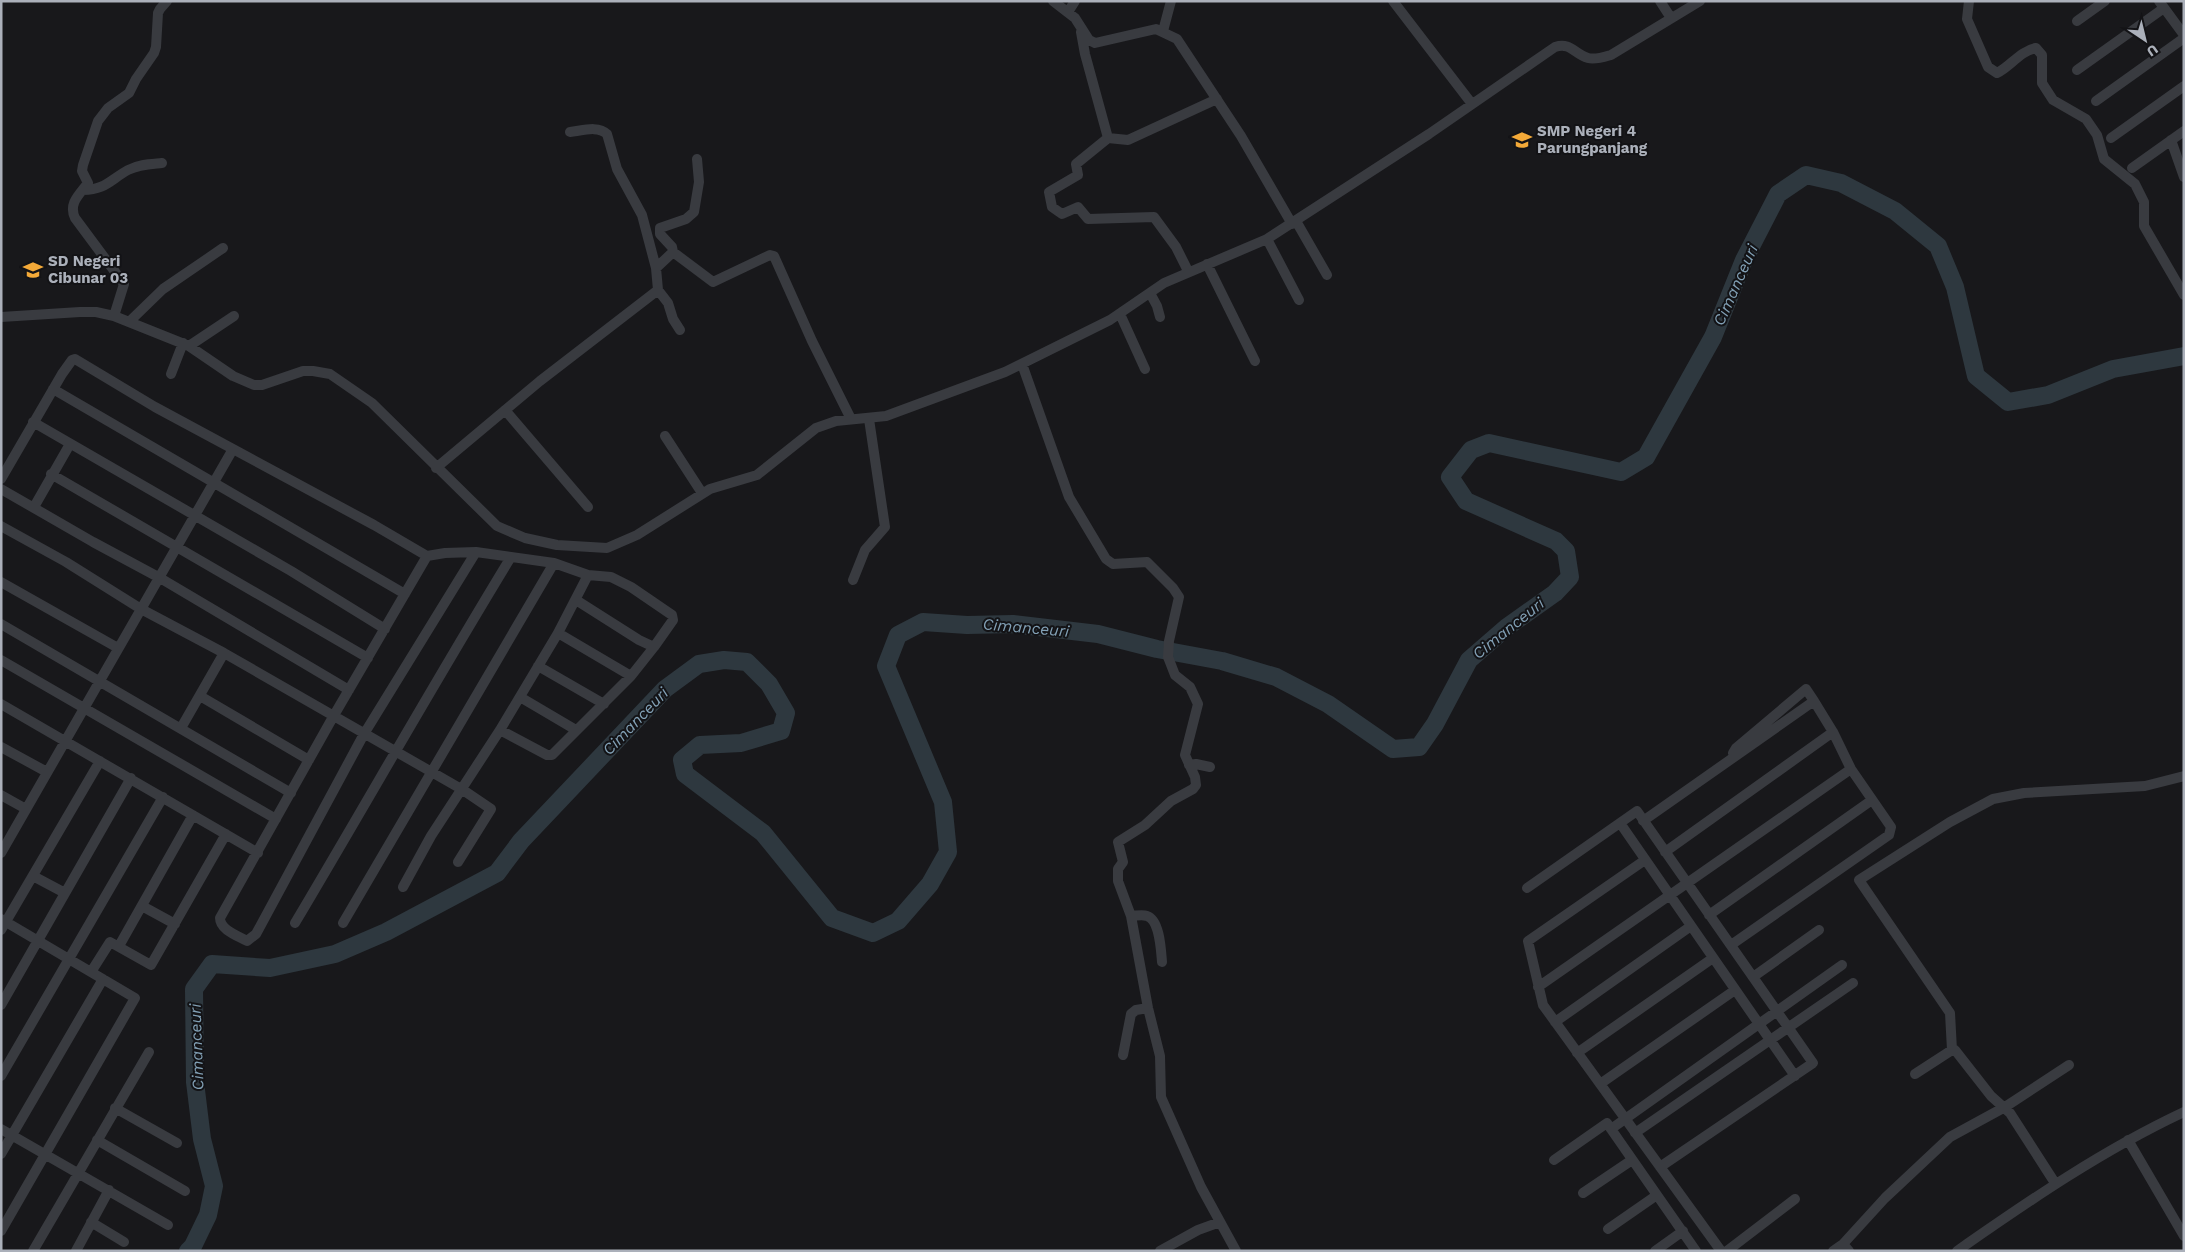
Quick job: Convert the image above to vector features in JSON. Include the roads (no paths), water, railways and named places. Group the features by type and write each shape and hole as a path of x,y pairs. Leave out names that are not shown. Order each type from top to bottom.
{"street":[{"path":"114,316 124,284 72,213 75,200 88,182 82,171 98,121 108,108 129,93 154,53 160,9 167,1"},
{"path":"1053,1 1068,12 1089,40 1099,44 1156,29 1177,39 1241,136 1327,275"},
{"path":"1068,12 1075,1"},
{"path":"1163,31 1171,1"},
{"path":"1394,1 1472,104"},
{"path":"1660,1 1671,18"},
{"path":"1969,1 1967,20 1988,67 1997,72 2007,67 2027,50 2036,48 2042,55 2042,83 2053,100 2086,119 2097,135 2104,159 2135,184 2144,202 2144,226 2184,295"},
{"path":"2077,21 2104,1"},
{"path":"1,317 29,317 80,312 96,312 114,316 186,344 239,379 254,385 262,385 303,372 313,371 330,374 372,403 497,526 524,538 557,545 595,548 616,545 637,535 702,493 757,475 808,433 824,424 869,418 909,409 1022,364 1120,314 1164,283 1267,239 1556,47 1568,45 1589,58 1611,55 1697,2"},
{"path":"2077,70 2162,4 2184,36 2096,101"},
{"path":"1080,26 1085,54 1108,138"},
{"path":"2111,138 2184,86"},
{"path":"1188,272 1176,247 1154,218 1088,218 1078,207 1062,214 1052,207 1050,192 1078,175 1076,164 1108,138 1128,140 1217,99"},
{"path":"570,132 595,129 604,130 607,134 617,169 642,215 656,268 658,290 668,303 675,323 680,330"},
{"path":"2132,168 2184,131"},
{"path":"2171,140 2184,177"},
{"path":"697,159 700,182 694,212 686,219 664,226 660,230 660,234 672,247 673,252 689,266 713,282 770,255 774,256 851,419"},
{"path":"83,190 106,186 128,170 141,165 162,163"},
{"path":"1267,239 1299,300"},
{"path":"130,321 163,289 223,248"},
{"path":"656,268 666,261 673,252"},
{"path":"1207,264 1255,361"},
{"path":"436,468 540,381 658,290"},
{"path":"1150,293 1160,317"},
{"path":"1120,314 1145,369"},
{"path":"171,374 186,344 234,316"},
{"path":"1,479 68,364 75,360 155,407 428,556 445,553 476,552 554,563 588,575 611,577 670,613 673,620 654,647 630,676 576,730 556,753 550,756 500,730"},
{"path":"1022,364 1069,497 1106,559 1113,564 1147,562 1177,593 1180,600 1169,640 1168,657 1175,675 1190,687 1198,704 1186,755 1196,778 1194,788 1171,801 1145,826 1118,842 1123,862 1118,872 1118,881 1131,916 1148,1008 1160,1056 1160,1093 1201,1187 1236,1251"},
{"path":"53,389 404,594"},
{"path":"505,410 588,507"},
{"path":"853,580 866,550 886,527 869,418"},
{"path":"33,422 195,515 385,629"},
{"path":"665,436 702,493"},
{"path":"34,507 51,474 70,444"},
{"path":"1,854 5,839 26,809 233,449"},
{"path":"51,474 368,658"},
{"path":"1,489 160,578 348,690"},
{"path":"1,526 66,562 141,609 224,653 463,790 491,809 458,862"},
{"path":"428,556 348,690 220,921 224,928 247,941 256,934 364,734 476,552"},
{"path":"295,923 396,753 446,663 511,557"},
{"path":"343,923 554,563"},
{"path":"403,886 431,836 463,790 520,697 558,633 588,575"},
{"path":"1,582 118,648"},
{"path":"576,600 639,640 654,647"},
{"path":"1,624 291,793"},
{"path":"558,633 630,676"},
{"path":"181,728 224,653"},
{"path":"1,660 276,819"},
{"path":"538,666 604,704"},
{"path":"200,696 310,760"},
{"path":"520,697 576,730"},
{"path":"1644,821 1814,701 1834,732 1851,769 1891,827 1889,836 1730,945"},
{"path":"1,704 258,853"},
{"path":"1665,852 1834,732"},
{"path":"1,747 47,772"},
{"path":"1,1231 135,998 38,941 3,924 100,761"},
{"path":"1189,765 1196,764 1210,767"},
{"path":"1538,987 1851,769"},
{"path":"1952,1050 1950,1013 1859,880 1950,822 1993,799 2024,793 2138,787 2184,776"},
{"path":"1,1004 131,778"},
{"path":"1,795 26,809"},
{"path":"1,1076 163,797"},
{"path":"1709,915 1872,800"},
{"path":"1527,888 1637,811 1813,1063 1660,1167"},
{"path":"118,946 193,815"},
{"path":"1620,823 1795,1076"},
{"path":"91,972 110,942 151,965 226,834"},
{"path":"1645,860 1528,942 1543,1005 1721,1251"},
{"path":"33,876 65,893"},
{"path":"142,906 175,924"},
{"path":"1131,916 1145,915 1154,922 1161,945 1162,962"},
{"path":"1555,1022 1691,926"},
{"path":"1753,977 1819,930"},
{"path":"1577,1053 1713,958"},
{"path":"1611,1129 1842,965"},
{"path":"1,1154 103,979"},
{"path":"1636,1133 1853,984"},
{"path":"1600,1084 1735,990"},
{"path":"1123,1055 1131,1014 1136,1010 1148,1008"},
{"path":"1915,1074 1952,1050"},
{"path":"1952,1050 1958,1053 1991,1096 2005,1107 2022,1129 2055,1183"},
{"path":"33,1251 149,1052"},
{"path":"1833,1251 1846,1247 1884,1198 1950,1137 2005,1107 2069,1065"},
{"path":"115,1108 177,1143"},
{"path":"1957,1251 2055,1183 2128,1140 2184,1112"},
{"path":"1554,1160 1607,1123 1696,1251"},
{"path":"1,1129 168,1225"},
{"path":"96,1140 185,1191"},
{"path":"2128,1140 2184,1236"},
{"path":"1583,1193 1632,1160"},
{"path":"76,1251 109,1190"},
{"path":"1608,1229 1657,1195"},
{"path":"1727,1251 1795,1199"},
{"path":"91,1222 124,1242"},
{"path":"1160,1251 1220,1222"},
{"path":"1655,1251 1683,1232"}],"waterway":[{"name":"Cimanceuri","path":"188,1251 193,1246 208,1215 214,1186 202,1139 195,1082 194,989 212,964 270,968 335,954 386,932 497,873 521,841 665,689 699,664 724,660 747,662 769,684 786,713 781,731 741,743 700,745 682,760 685,774 763,833 832,918 873,933 898,921 930,884 948,852 943,802 886,666 898,635 923,622 967,625 1013,624 1098,634 1157,649 1222,661 1276,677 1328,704 1393,749 1419,747 1435,724 1469,660 1507,627 1555,593 1570,577 1566,551 1556,541 1466,501 1450,477 1471,450 1489,443 1621,472 1646,457 1713,337 1744,260 1778,194 1806,175 1841,183 1895,211 1938,246 1955,287 1976,376 2008,402 2048,395 2113,369 2184,356"}],"place":[{"name":"SMP Negeri 4 Parungpanjang","path":"1522,140"},
{"name":"SD Negeri Cibunar 03","path":"33,270"}]}
